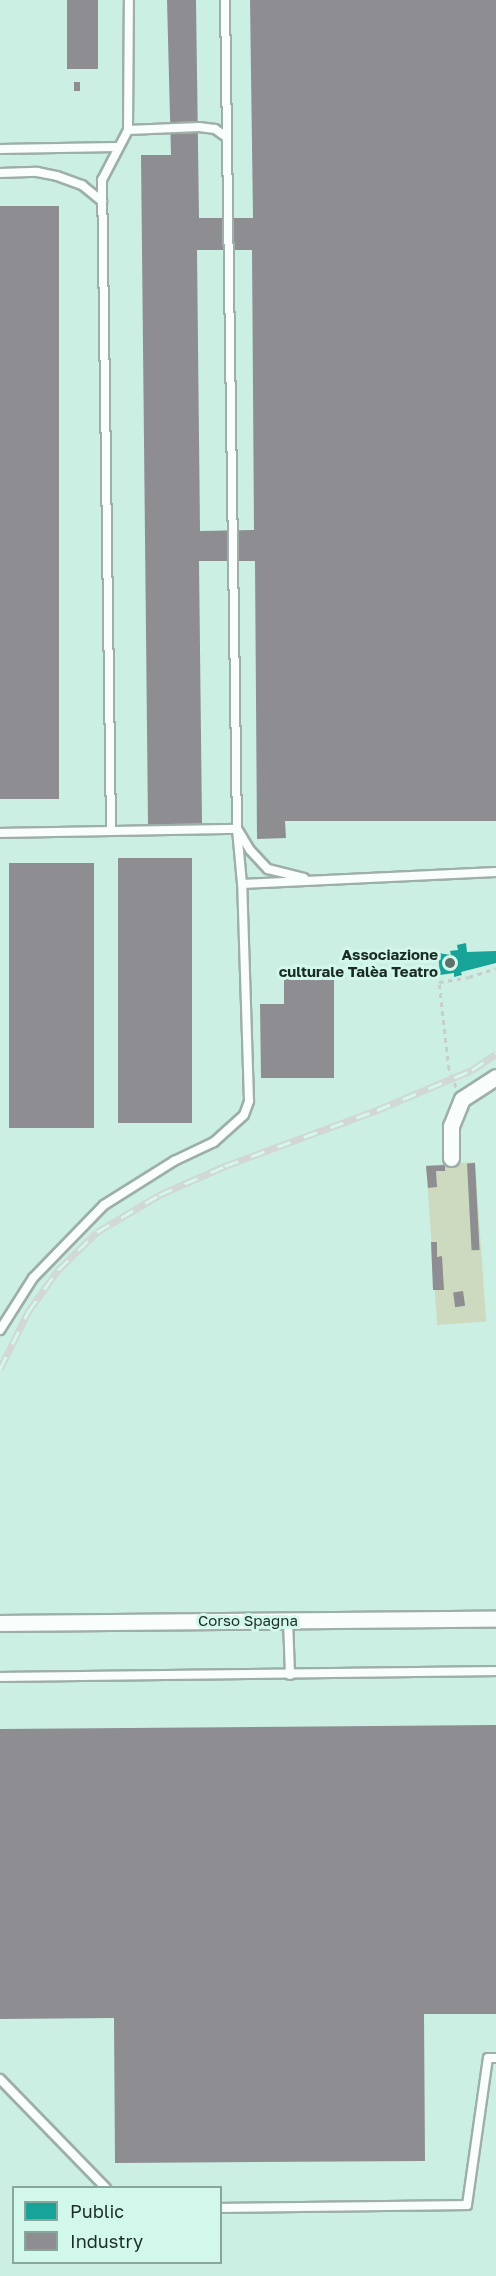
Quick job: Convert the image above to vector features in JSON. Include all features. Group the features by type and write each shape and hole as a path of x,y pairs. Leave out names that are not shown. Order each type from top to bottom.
{"street":[{"path":"451,1158 451,1126 462,1099 496,1077"},
{"name":"Corso Spagna","path":"0,1623 496,1620"}],"lane":[{"path":"111,830 102,180 117,147 128,130 129,0"},
{"path":"0,1330 33,1278 104,1205 174,1161 213,1142 244,1115 249,1101 242,884 237,829 225,136 225,0"},
{"path":"128,130 199,127 215,129 225,136"},
{"path":"0,149 117,147"},
{"path":"0,173 37,172 57,176 82,185 102,201"},
{"path":"0,833 237,829"},
{"path":"237,829 250,850 268,869 312,880"},
{"path":"242,884 496,872"},
{"path":"288,1620 290,1675"},
{"path":"0,1677 496,1671"},
{"path":"222,2208 467,2205 488,2058 496,2058"},
{"path":"0,2079 105,2186"}],"path":[{"path":"462,1099 449,1069 439,982 469,977 496,968"}],"shaded area":[{"path":"0,0 496,0 496,2276 0,2276"},
{"path":"475,1162 486,1322 437,1325 426,1165"}],"building: Public":[{"path":"466,943 467,952 496,951 496,963 461,972 462,975 454,977 454,973 440,975 438,953 451,955 450,951 458,950 457,945"}],"building: Industry":[{"path":"67,0 98,0 98,69 67,69"},
{"path":"167,0 196,0 199,218 253,218 250,0 496,0 496,821 285,821 286,838 257,839 255,561 199,561 202,824 148,825 141,155 171,155","holes":["197,250 252,250 254,530 200,531"]},
{"path":"74,82 80,82 80,91 74,91"},
{"path":"0,206 59,206 59,799 0,799"},
{"path":"118,858 192,858 192,1123 118,1123"},
{"path":"9,863 94,863 94,1128 9,1128"},
{"path":"334,969 334,1078 261,1078 260,1004 284,1004 284,970"},
{"path":"467,1163 475,1163 480,1250 472,1250"},
{"path":"445,1165 445,1171 436,1171 437,1187 428,1188 426,1166"},
{"path":"431,1242 437,1242 437,1257 442,1256 444,1290 433,1290"},
{"path":"463,1291 465,1306 455,1307 453,1292"},
{"path":"496,1725 496,2014 424,2014 425,2161 115,2163 114,2018 0,2019 0,1729"}],"railway":[{"path":"0,1369 28,1312 58,1270 97,1232 159,1195 225,1166 377,1110 472,1070 496,1054"}],"place":[{"name":"Associazione culturale Talèa Teatro","path":"450,963"}]}
